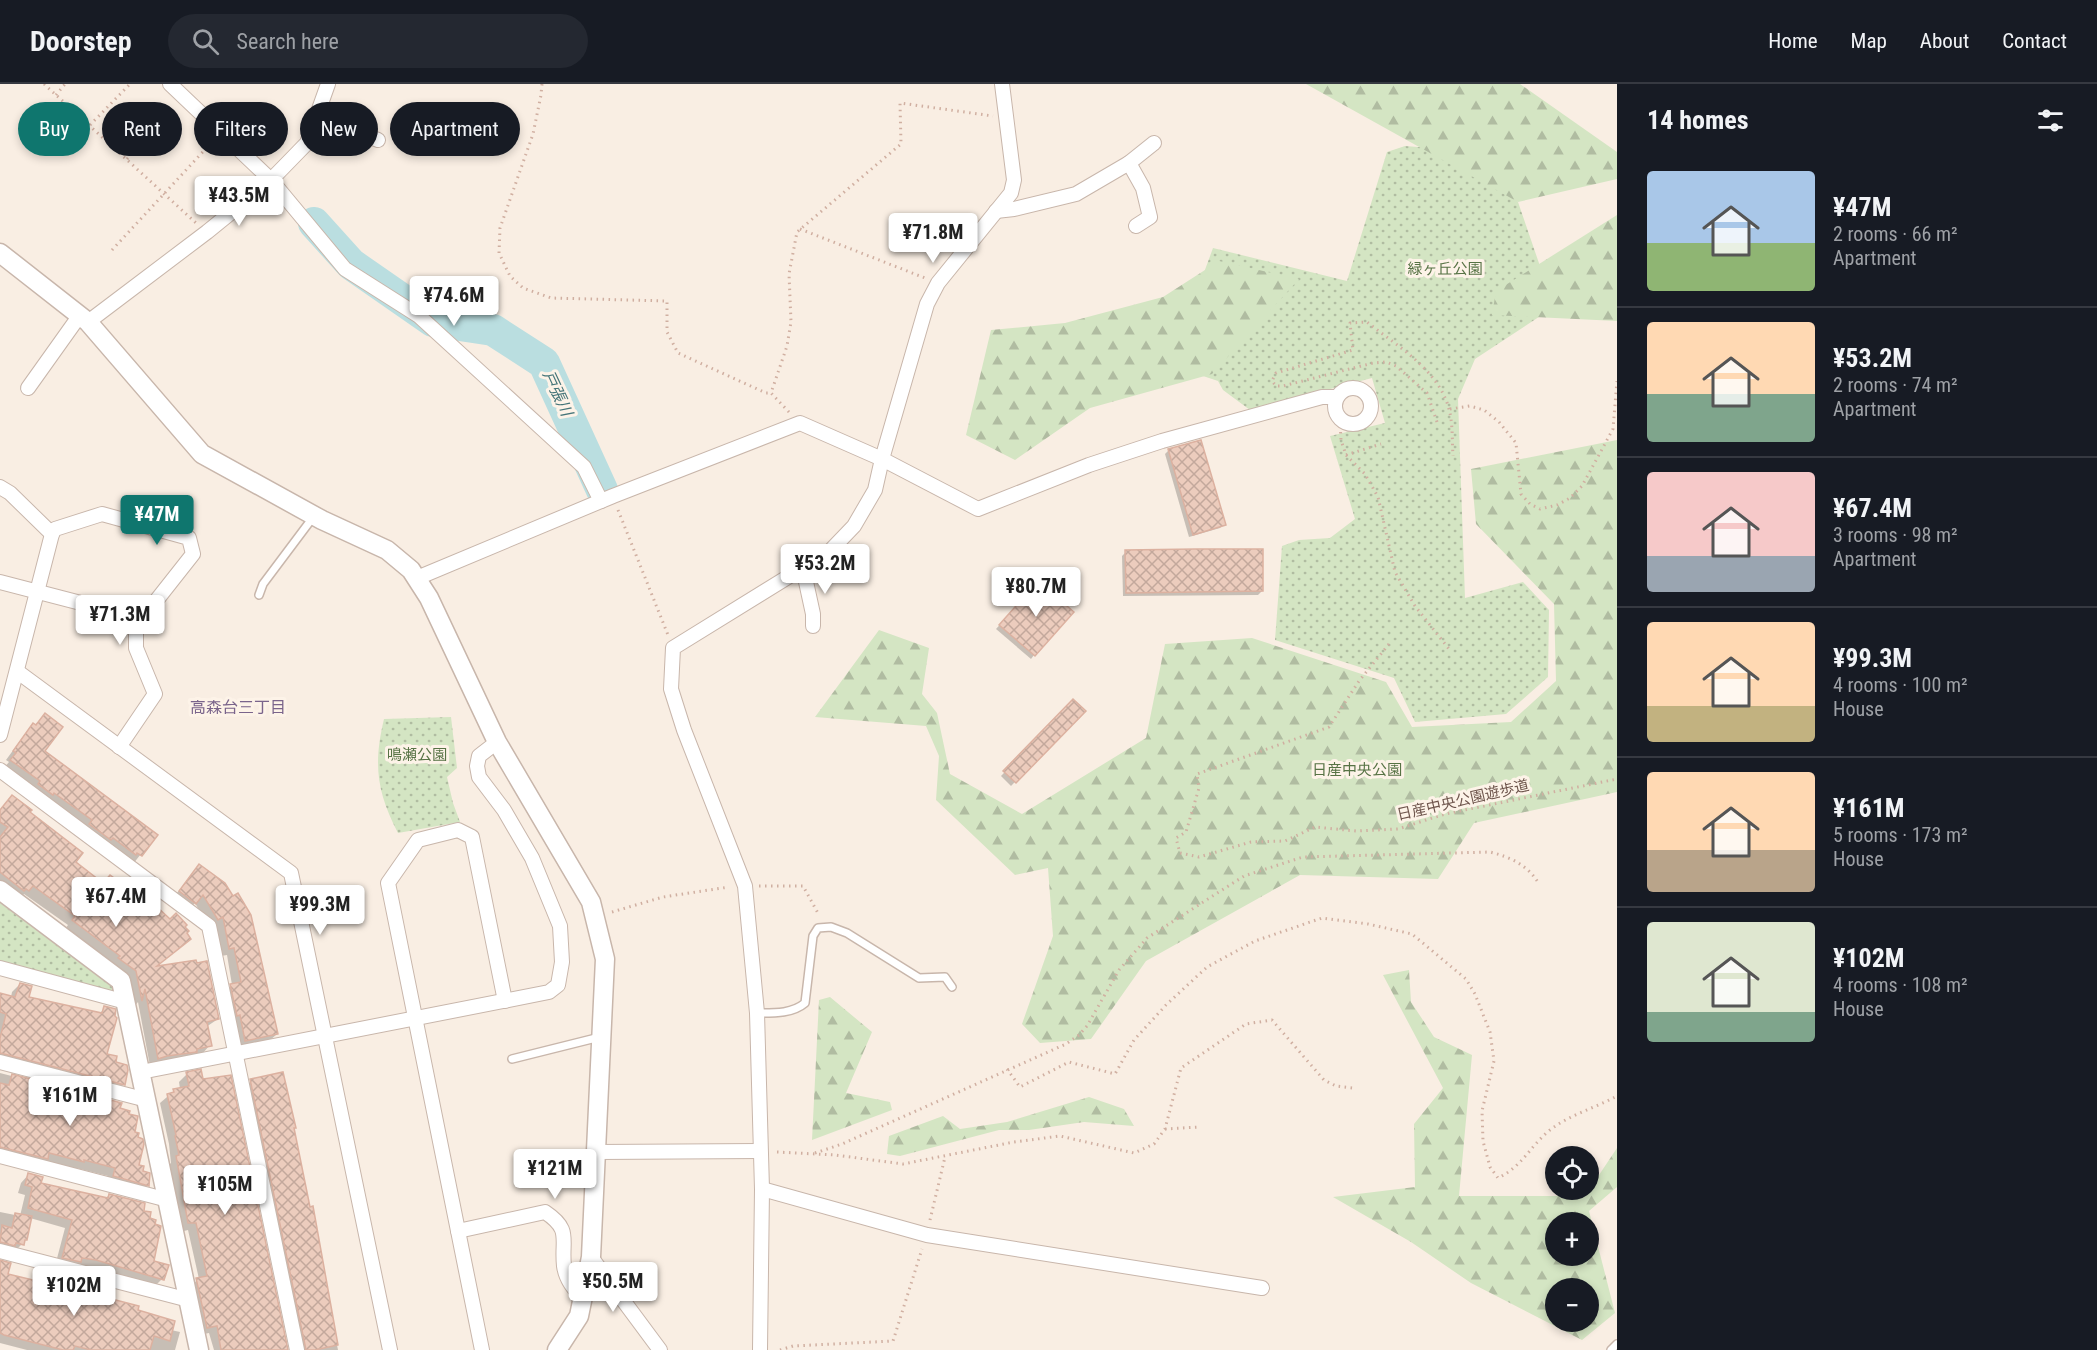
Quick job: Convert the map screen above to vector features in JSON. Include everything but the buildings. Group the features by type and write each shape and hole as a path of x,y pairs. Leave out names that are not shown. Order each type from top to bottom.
{"street":[{"path":"170,84 194,107"},
{"path":"322,102 328,84"},
{"path":"760,1350 762,1189 757,1013 746,886 684,730 671,689 673,648 830,551 854,526 875,490 927,304 938,283 1011,193 1014,180 1002,84"},
{"path":"996,211 1076,194 1130,163 1154,143"},
{"path":"28,388 84,319 207,232 271,180 300,150"},
{"path":"246,156 271,180 345,269 419,316 584,466 607,499"},
{"path":"1130,163 1143,188 1150,217 1136,226"},
{"path":"0,253 84,319 202,454 314,516 387,550 403,562 417,578 429,598 497,742 591,902 605,959 591,1257 579,1316 557,1350"},
{"path":"1357,388 1366,394 1371,405 1363,421 1351,424 1340,420 1334,409 1337,397 1345,389 1357,388"},
{"path":"417,578 607,499 800,423 882,459 978,509 1089,465 1162,441 1322,397 1337,397"},
{"path":"0,488 10,493 52,534"},
{"path":"0,735 52,534 55,529 102,514 189,538 193,554 152,606 136,620 136,648 155,694 119,747"},
{"path":"803,568 813,614 813,626"},
{"path":"0,582 127,615 136,620"},
{"path":"0,675 16,675 291,873 390,1350"},
{"path":"141,1072 549,992 558,986 562,962 560,926 532,858 504,810 479,777 477,766 479,756 497,742"},
{"path":"0,771 209,926 297,1350"},
{"path":"482,1350 388,883 418,840 458,830 472,837 505,1001"},
{"path":"0,890 121,981 199,1350"},
{"path":"0,968 126,1002"},
{"path":"0,1062 147,1100"},
{"path":"597,1152 760,1151"},
{"path":"0,1156 168,1200"},
{"path":"762,1189 927,1235 1262,1288"},
{"path":"458,1231 545,1212 559,1221 564,1235 564,1267 570,1283 582,1299"},
{"path":"0,1251 189,1300"},
{"path":"591,1257 660,1350"}],"lane":[{"path":"260,595 263,584 314,516"},
{"path":"757,1013 778,1013 800,1007 805,1003 813,936 818,928 831,927 847,933 919,978 945,977 952,987"},
{"path":"512,1059 602,1036"},
{"path":"1611,1350 1617,1344"}],"path":[{"path":"44,84 64,102"},
{"path":"56,95 65,84"},
{"path":"130,84 90,125 207,232"},
{"path":"542,84 533,134 500,228 499,253 510,276 523,288 551,297 667,301 667,332 678,352 765,393 771,393 800,423"},
{"path":"127,159 186,99"},
{"path":"771,393 787,346 791,322 789,274 797,232 901,144 900,103 1006,118"},
{"path":"112,250 199,156"},
{"path":"800,229 938,283"},
{"path":"1437,422 1427,393 1396,366 1386,362 1373,363 1283,386 1276,386 1272,381 1276,373 1353,350 1350,323 1367,322 1426,369 1440,387 1449,409 1453,456"},
{"path":"1449,409 1470,406 1484,410 1499,422 1516,443 1521,494 1530,504 1540,509 1557,505 1570,498 1582,486 1613,429 1617,381"},
{"path":"1340,420 1341,440 1346,455 1365,474 1378,497 1395,572 1415,606 1449,649"},
{"path":"1346,455 1381,444"},
{"path":"607,499 673,648"},
{"name":"日産中央公園遊歩道","path":"1389,644 1359,681 1329,727 1197,774 1199,788 1186,832 1176,838 1180,853 1199,857 1251,842 1285,841 1315,828 1356,831 1398,829 1445,814 1617,779"},
{"path":"815,1153 842,1144 1066,1044 1087,1026 1119,970 1147,938 1244,876 1303,857 1490,852 1504,855 1526,867 1539,884"},
{"path":"1007,1069 1020,1087 1069,1062 1115,1074 1134,1040 1166,1005 1207,968 1255,941 1322,918 1368,924 1412,934 1466,979 1475,994 1490,1032 1494,1061 1482,1112 1483,1141 1490,1167 1498,1178 1511,1172 1548,1132 1564,1120 1617,1096"},
{"path":"760,1151 815,1153 903,1164 1014,1142 1060,1136 1134,1153 1154,1144 1166,1129 1181,1068 1246,1024 1272,1020 1324,1080 1336,1086 1353,1088"},
{"path":"1166,1129 1199,1126"},
{"path":"780,1350 793,1346 893,1341 927,1235 945,1157"}],"green space":[{"path":"1306,84 1520,84 1617,152 1617,179 1518,202"},
{"name":"緑ヶ丘公園","path":"1405,146 1484,152 1518,202 1554,307 1475,359 1458,399 1465,598 1523,582 1549,610 1548,677 1506,714 1415,722 1394,678 1275,640 1282,546 1299,540 1330,538 1355,519 1330,436 1385,423 1372,378 1250,410 1223,390 1218,381 1170,365 1213,248 1347,281 1387,152"},
{"path":"1617,215 1617,321 1492,315 1496,291"},
{"path":"1219,261 1299,279 1212,374 1090,408 1015,460 966,435 991,330 1065,323 1163,297"},
{"name":"日産中央公園","path":"1617,440 1617,792 1474,823 1438,879 1300,875 1146,961 1091,1039 1040,1043 1022,1024 1053,936 1048,868 1015,875 936,800 939,756 926,726 815,717 879,630 929,648 922,694 937,713 950,774 1022,814 1146,738 1165,644 1252,638 1386,682 1412,727 1511,722 1556,681 1554,604 1476,524 1471,469"},
{"name":"鳴瀬公園","path":"451,717 457,768 447,777 460,822 398,833 385,804 379,778 379,750 384,719"},
{"path":"0,903 115,989 116,993 0,962"},
{"path":"1409,970 1411,1002 1434,1037 1472,1055 1459,1196 1545,1196 1545,1200 1599,1200 1599,1175 1617,1148 1617,1187 1589,1212 1545,1212 1545,1266 1599,1266 1599,1250 1615,1313 1599,1326 1599,1278 1545,1278 1545,1321 1471,1283 1411,1242 1333,1197 1415,1187 1414,1124 1443,1088 1383,975"},
{"path":"830,997 872,1032 846,1093 890,1102 892,1110 812,1140 819,1000"},
{"path":"1089,1097 1124,1109 1134,1126 1084,1122 1029,1130 999,1130 900,1156 887,1154 889,1136 943,1116 960,1129 1007,1122"},
{"path":"1566,1332 1592,1332 1582,1340"}],"waterway":[{"name":"戸張川","path":"314,223 351,264 433,321 493,330 544,363 602,490"}],"district":[{"name":"高森台三丁目","path":"238,707"}]}
